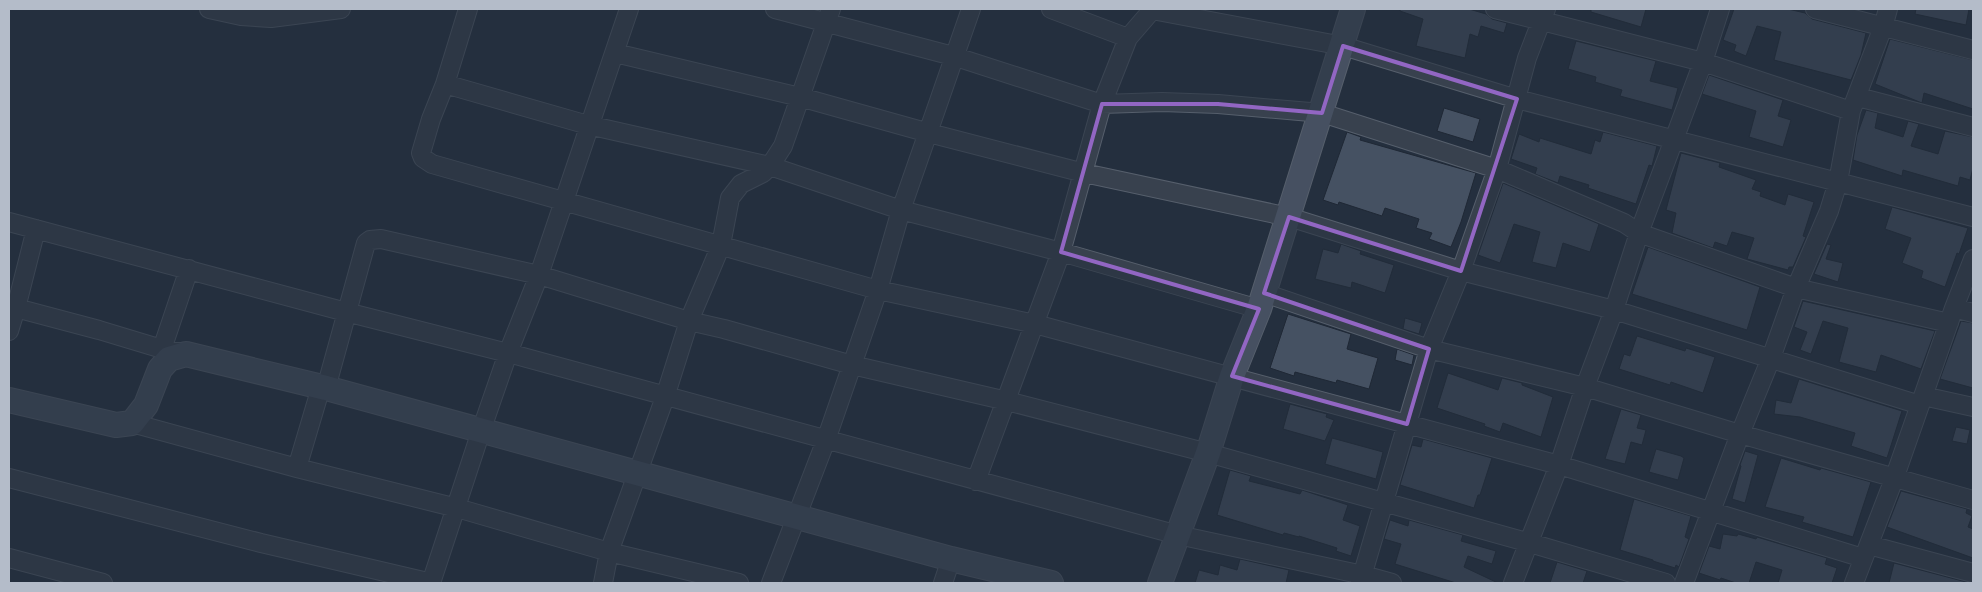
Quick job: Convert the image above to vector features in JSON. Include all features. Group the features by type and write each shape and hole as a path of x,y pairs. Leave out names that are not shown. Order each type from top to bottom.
{"street":[{"path":"209,9 241,16 271,18 341,9"},
{"path":"468,9 446,84 431,120 421,153 423,158 432,164 878,290 1035,324 1232,376 1559,465 1711,511 1866,552 1973,573"},
{"path":"9,478 261,543 431,583 481,431 508,353 539,275 588,125 629,9"},
{"path":"775,9 829,15 1102,104 1162,102 1218,104 1322,113 1497,169 1624,223 1639,233 1796,288 1951,316 1973,314"},
{"path":"771,583 826,440 878,290 901,210 929,133 953,56 971,9"},
{"path":"1051,9 1128,38"},
{"path":"976,481 1061,252 1102,104 1128,38 1152,9 1343,46 1517,99 1973,217"},
{"path":"1160,583 1208,453 1232,376 1262,301 1353,9"},
{"path":"1495,9 1544,15 1854,104 1973,127"},
{"path":"1513,583 1559,465 1639,233 1703,62 1720,9"},
{"path":"1815,9 1973,50"},
{"path":"1684,583 1796,288 1829,211 1838,182 1854,104 1888,9"},
{"path":"603,583 609,552 636,474 665,397 689,321 720,245 730,198 741,184 763,173 784,146 829,15"},
{"path":"1361,579 1429,350 1497,169 1527,58 1544,15"},
{"path":"614,53 800,97 1084,174 1289,216 1460,271 1614,310 1771,358 1922,400 1973,407"},
{"path":"446,84 588,125 770,166 901,210 1061,252 1262,301 1429,350 1585,387 1894,479 1973,500"},
{"path":"9,222 508,353 1178,535 1361,579 1392,583"},
{"path":"9,332 36,229"},
{"path":"297,468 324,387 366,243 370,240 381,239 539,275 689,321 852,365 1007,401 1208,453 1666,583"},
{"path":"1854,583 1894,479 1973,259"},
{"path":"162,349 189,269"},
{"path":"16,308 91,327 162,349 324,387 951,559 1051,583"},
{"path":"132,423 146,405 160,368 169,359 186,354"},
{"path":"9,400 116,426 132,423 297,468 457,508 609,552 738,583"},
{"path":"9,558 96,582"},
{"path":"943,583 951,559"}],"highlighted area":[{"path":"1343,46 1517,99 1461,271 1289,217 1264,293 1429,349 1407,424 1232,376 1259,309 1061,252 1102,104 1218,104 1322,113"}],"building":[{"path":"1400,9 1469,9 1507,23 1504,33 1481,26 1478,37 1470,34 1465,58 1416,46 1423,19 1400,11"},
{"path":"1591,9 1646,9 1641,27 1591,12"},
{"path":"1734,9 1788,9 1805,13 1812,19 1866,33 1861,55 1851,80 1774,60 1781,32 1757,26 1746,56 1734,51 1736,45 1723,40"},
{"path":"1916,9 1969,9 1966,25 1915,14"},
{"path":"1890,39 1973,60 1973,109 1924,93 1922,103 1875,84"},
{"path":"1576,41 1656,61 1650,81 1678,88 1672,110 1620,96 1622,90 1595,82 1596,77 1568,69"},
{"path":"1709,75 1783,100 1778,116 1791,120 1783,147 1749,137 1756,111 1702,94"},
{"path":"1444,108 1480,119 1473,142 1437,131"},
{"path":"1866,110 1878,113 1875,128 1903,137 1908,121 1919,124 1911,146 1938,154 1945,131 1973,137 1973,168 1970,180 1960,177 1958,186 1903,170 1902,176 1853,160 1857,135"},
{"path":"1347,132 1361,137 1360,140 1476,173 1451,247 1429,239 1432,233 1416,228 1419,219 1385,208 1382,216 1339,202 1338,205 1323,200"},
{"path":"1603,132 1657,146 1652,166 1649,165 1636,204 1588,188 1589,185 1560,176 1558,183 1535,174 1537,168 1511,159 1519,134 1539,142 1540,138 1591,154 1595,140 1600,142"},
{"path":"1681,153 1720,163 1719,167 1756,180 1752,189 1761,192 1760,196 1785,205 1788,194 1814,202 1803,236 1806,237 1793,267 1789,267 1788,270 1747,259 1754,238 1732,232 1727,246 1715,242 1713,248 1672,233 1676,213 1666,210"},
{"path":"1503,183 1599,224 1590,252 1563,243 1556,268 1532,262 1540,232 1514,224 1500,263 1478,255"},
{"path":"1892,207 1968,228 1945,287 1921,278 1923,271 1902,263 1911,238 1885,229"},
{"path":"1341,244 1361,251 1360,254 1394,265 1385,293 1352,282 1351,288 1315,279 1323,249 1338,253"},
{"path":"1827,244 1831,245 1826,259 1843,263 1838,282 1814,274"},
{"path":"1648,247 1760,287 1747,330 1632,294"},
{"path":"1803,301 1935,331 1921,369 1881,355 1876,372 1839,362 1848,328 1823,321 1811,354 1800,350 1807,332 1794,327"},
{"path":"1288,314 1351,334 1347,349 1378,358 1369,389 1337,380 1336,383 1295,372 1294,376 1270,368"},
{"path":"1405,318 1422,323 1419,334 1403,329"},
{"path":"1961,321 1973,323 1973,388 1940,379"},
{"path":"1637,336 1685,351 1686,348 1715,357 1703,393 1671,382 1670,385 1619,369 1624,354 1630,356"},
{"path":"1397,349 1414,355 1412,365 1395,360"},
{"path":"1448,373 1498,390 1502,378 1522,383 1522,385 1553,397 1541,437 1503,423 1500,432 1484,426 1485,424 1437,408"},
{"path":"1799,379 1902,411 1887,458 1851,446 1855,433 1800,417 1774,414 1776,400 1791,403"},
{"path":"1290,404 1327,414 1326,417 1334,420 1325,441 1283,429"},
{"path":"1621,409 1641,415 1637,428 1646,430 1642,445 1631,442 1625,464 1605,459"},
{"path":"1956,427 1970,430 1967,444 1952,441"},
{"path":"1332,438 1383,452 1376,479 1325,464"},
{"path":"1423,439 1492,458 1474,508 1400,485 1412,445 1421,447"},
{"path":"1656,449 1684,458 1678,480 1649,472"},
{"path":"1745,451 1758,455 1745,503 1732,499"},
{"path":"1781,458 1820,470 1821,468 1871,482 1853,537 1802,522 1804,517 1765,507"},
{"path":"1230,470 1251,476 1249,481 1300,494 1302,490 1348,505 1343,520 1360,526 1351,556 1336,551 1337,548 1299,536 1284,533 1283,535 1217,515"},
{"path":"1901,491 1967,509 1966,513 1972,516 1968,527 1973,529 1973,558 1887,527"},
{"path":"1634,499 1691,516 1685,537 1689,539 1679,567 1676,565 1675,568 1620,550"},
{"path":"1390,520 1408,526 1409,520 1463,535 1461,541 1496,551 1492,564 1468,556 1464,567 1498,583 1456,583 1395,564 1401,544 1384,539"},
{"path":"1723,534 1737,536 1738,534 1756,539 1757,537 1827,558 1825,564 1837,568 1832,583 1778,583 1782,570 1756,562 1749,583 1736,583 1721,578 1720,580 1699,573 1709,546 1720,549"},
{"path":"1240,559 1289,570 1286,583 1195,583 1199,570 1218,575 1220,565 1237,570"},
{"path":"1557,562 1587,571 1583,583 1550,583"},
{"path":"1894,563 1970,583 1889,583"}]}
